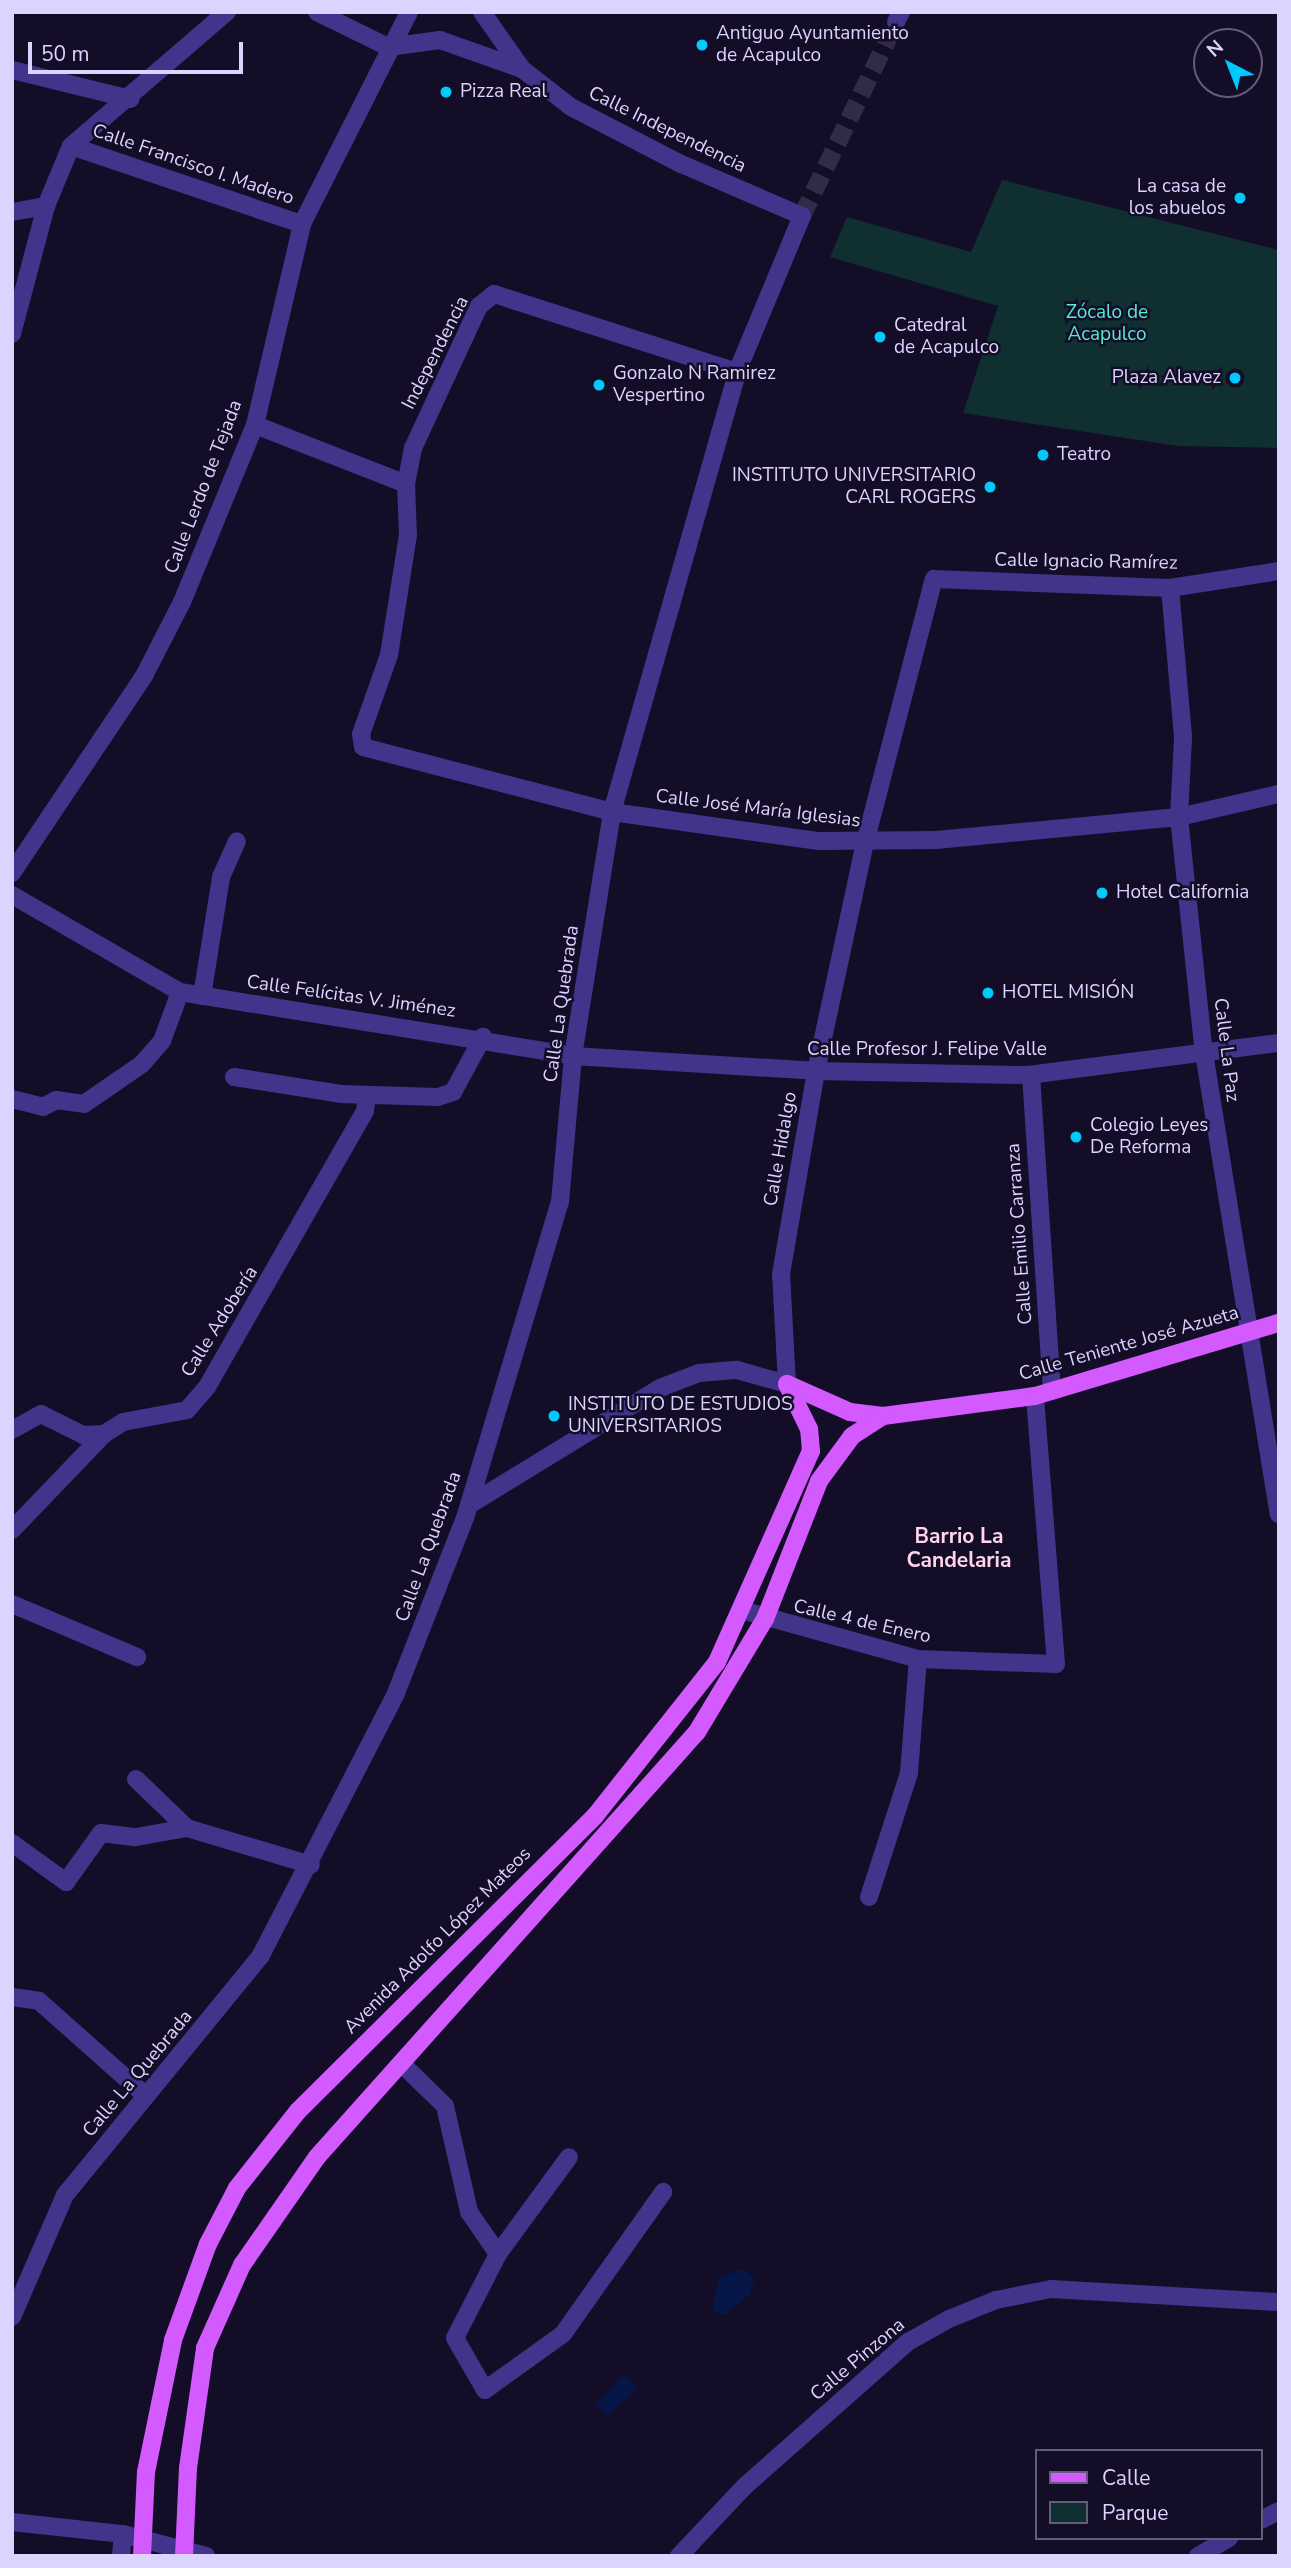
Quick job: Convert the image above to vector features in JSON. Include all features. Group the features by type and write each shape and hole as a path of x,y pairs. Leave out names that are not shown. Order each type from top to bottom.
{"main road":[{"name":"Calle Teniente José Azueta","path":"787,1384 850,1412 883,1416 1044,1394 1279,1323"},
{"name":"Avenida Adolfo López Mateos","path":"184,2551 188,2468 205,2348 242,2265 317,2157 697,1732 765,1619 811,1478 809,1429 787,1384"},
{"name":"Avenida Adolfo López Mateos","path":"143,2547 146,2472 173,2340 208,2244 237,2188 298,2111 594,1816 678,1720 745,1611 811,1478 852,1436 883,1416"}],"street":[{"path":"12,334 46,206 71,146 131,99 227,12"},
{"path":"317,12 388,47"},
{"name":"Calle Lerdo de Tejada","path":"12,873 145,674 255,425 302,224 388,47 409,12"},
{"name":"Calle Independencia","path":"482,12 522,69"},
{"name":"Calle Independencia","path":"388,47 440,40 522,69 583,113 802,216"},
{"path":"12,71 131,99"},
{"name":"Calle Francisco I. Madero","path":"71,146 302,224"},
{"path":"12,212 46,206"},
{"name":"Calle La Quebrada","path":"12,2317 65,2195 260,1957 311,1865 396,1693 469,1505 560,1202 573,1056 612,812 737,372 802,216"},
{"name":"Independencia","path":"406,484 413,448 479,306 494,293 737,372"},
{"path":"255,425 406,484"},
{"name":"Calle José María Iglesias","path":"406,484 408,535 388,655 361,734 363,747 612,812 865,843 1179,817 1279,793"},
{"name":"Calle Ignacio Ramírez","path":"934,579 1170,588 1279,570"},
{"name":"Calle Hidalgo","path":"787,1384 781,1275 816,1071 865,843 934,579"},
{"name":"Calle La Paz","path":"1170,588 1183,738 1179,817 1204,1053 1247,1331 1279,1514"},
{"path":"202,996 221,877 237,841"},
{"name":"Calle Felícitas V. Jiménez","path":"12,895 180,992 483,1037 573,1056"},
{"path":"12,1099 43,1107 56,1100 74,1104 142,1064 172,1022 180,992"},
{"path":"234,1077 367,1096 453,1092 483,1037"},
{"name":"Calle Profesor J. Felipe Valle","path":"573,1056 816,1071 1031,1075 1279,1043"},
{"name":"Calle Emilio Carranza","path":"1031,1075 1056,1664"},
{"name":"Calle Adobería","path":"12,1530 104,1434 122,1422 187,1410 207,1387 365,1111 367,1096"},
{"path":"469,1505 660,1388 699,1373 737,1370 787,1384"},
{"path":"12,1430 41,1415 83,1435 104,1434"},
{"path":"12,1604 33,1618 137,1657"},
{"name":"Calle 4 de Enero","path":"745,1611 765,1619 918,1659 1056,1664"},
{"path":"869,1897 909,1773 918,1659"},
{"path":"136,1779 187,1828"},
{"path":"12,1843 66,1882 101,1833 136,1837 187,1828 311,1865"},
{"path":"12,1997 39,2001 146,2096"},
{"path":"402,2064 445,2106 469,2212 498,2254"},
{"path":"569,2157 498,2254 455,2338 485,2390 563,2334 663,2192"},
{"name":"Calle Pinzona","path":"679,2556 745,2486 908,2342 949,2319 996,2300 1051,2289 1279,2302"},
{"path":"1263,2519 1279,2511"},
{"path":"12,2522 123,2534 143,2547 206,2556"},
{"path":"121,2556 123,2534"},
{"path":"1198,2556 1226,2540"}],"green space":[{"name":"Zócalo de Acapulco","path":"1002,180 1279,250 1279,448 1178,446 963,413 998,306 830,257 847,217 971,252"}],"shaded area":[{"path":"743,2269 755,2279 749,2295 725,2315 712,2312 719,2277"},
{"path":"623,2375 639,2387 608,2416 595,2405"}],"tunnel":[{"path":"802,216 896,22"}],"place":[{"name":"Antiguo Ayuntamiento de Acapulco","path":"702,45"},
{"name":"Pizza Real","path":"446,92"},
{"name":"La casa de los abuelos","path":"1240,198"},
{"name":"Catedral de Acapulco","path":"880,337"},
{"name":"Plaza Alavez","path":"1235,378"},
{"name":"Gonzalo N Ramirez Vespertino","path":"599,385"},
{"name":"Teatro","path":"1043,455"},
{"name":"INSTITUTO UNIVERSITARIO CARL ROGERS","path":"990,487"},
{"name":"Hotel California","path":"1102,893"},
{"name":"HOTEL MISIÓN","path":"988,993"},
{"name":"Colegio Leyes De Reforma","path":"1076,1137"},
{"name":"INSTITUTO DE ESTUDIOS UNIVERSITARIOS","path":"554,1416"}],"district":[{"name":"Barrio La Candelaria","path":"959,1548"}]}
